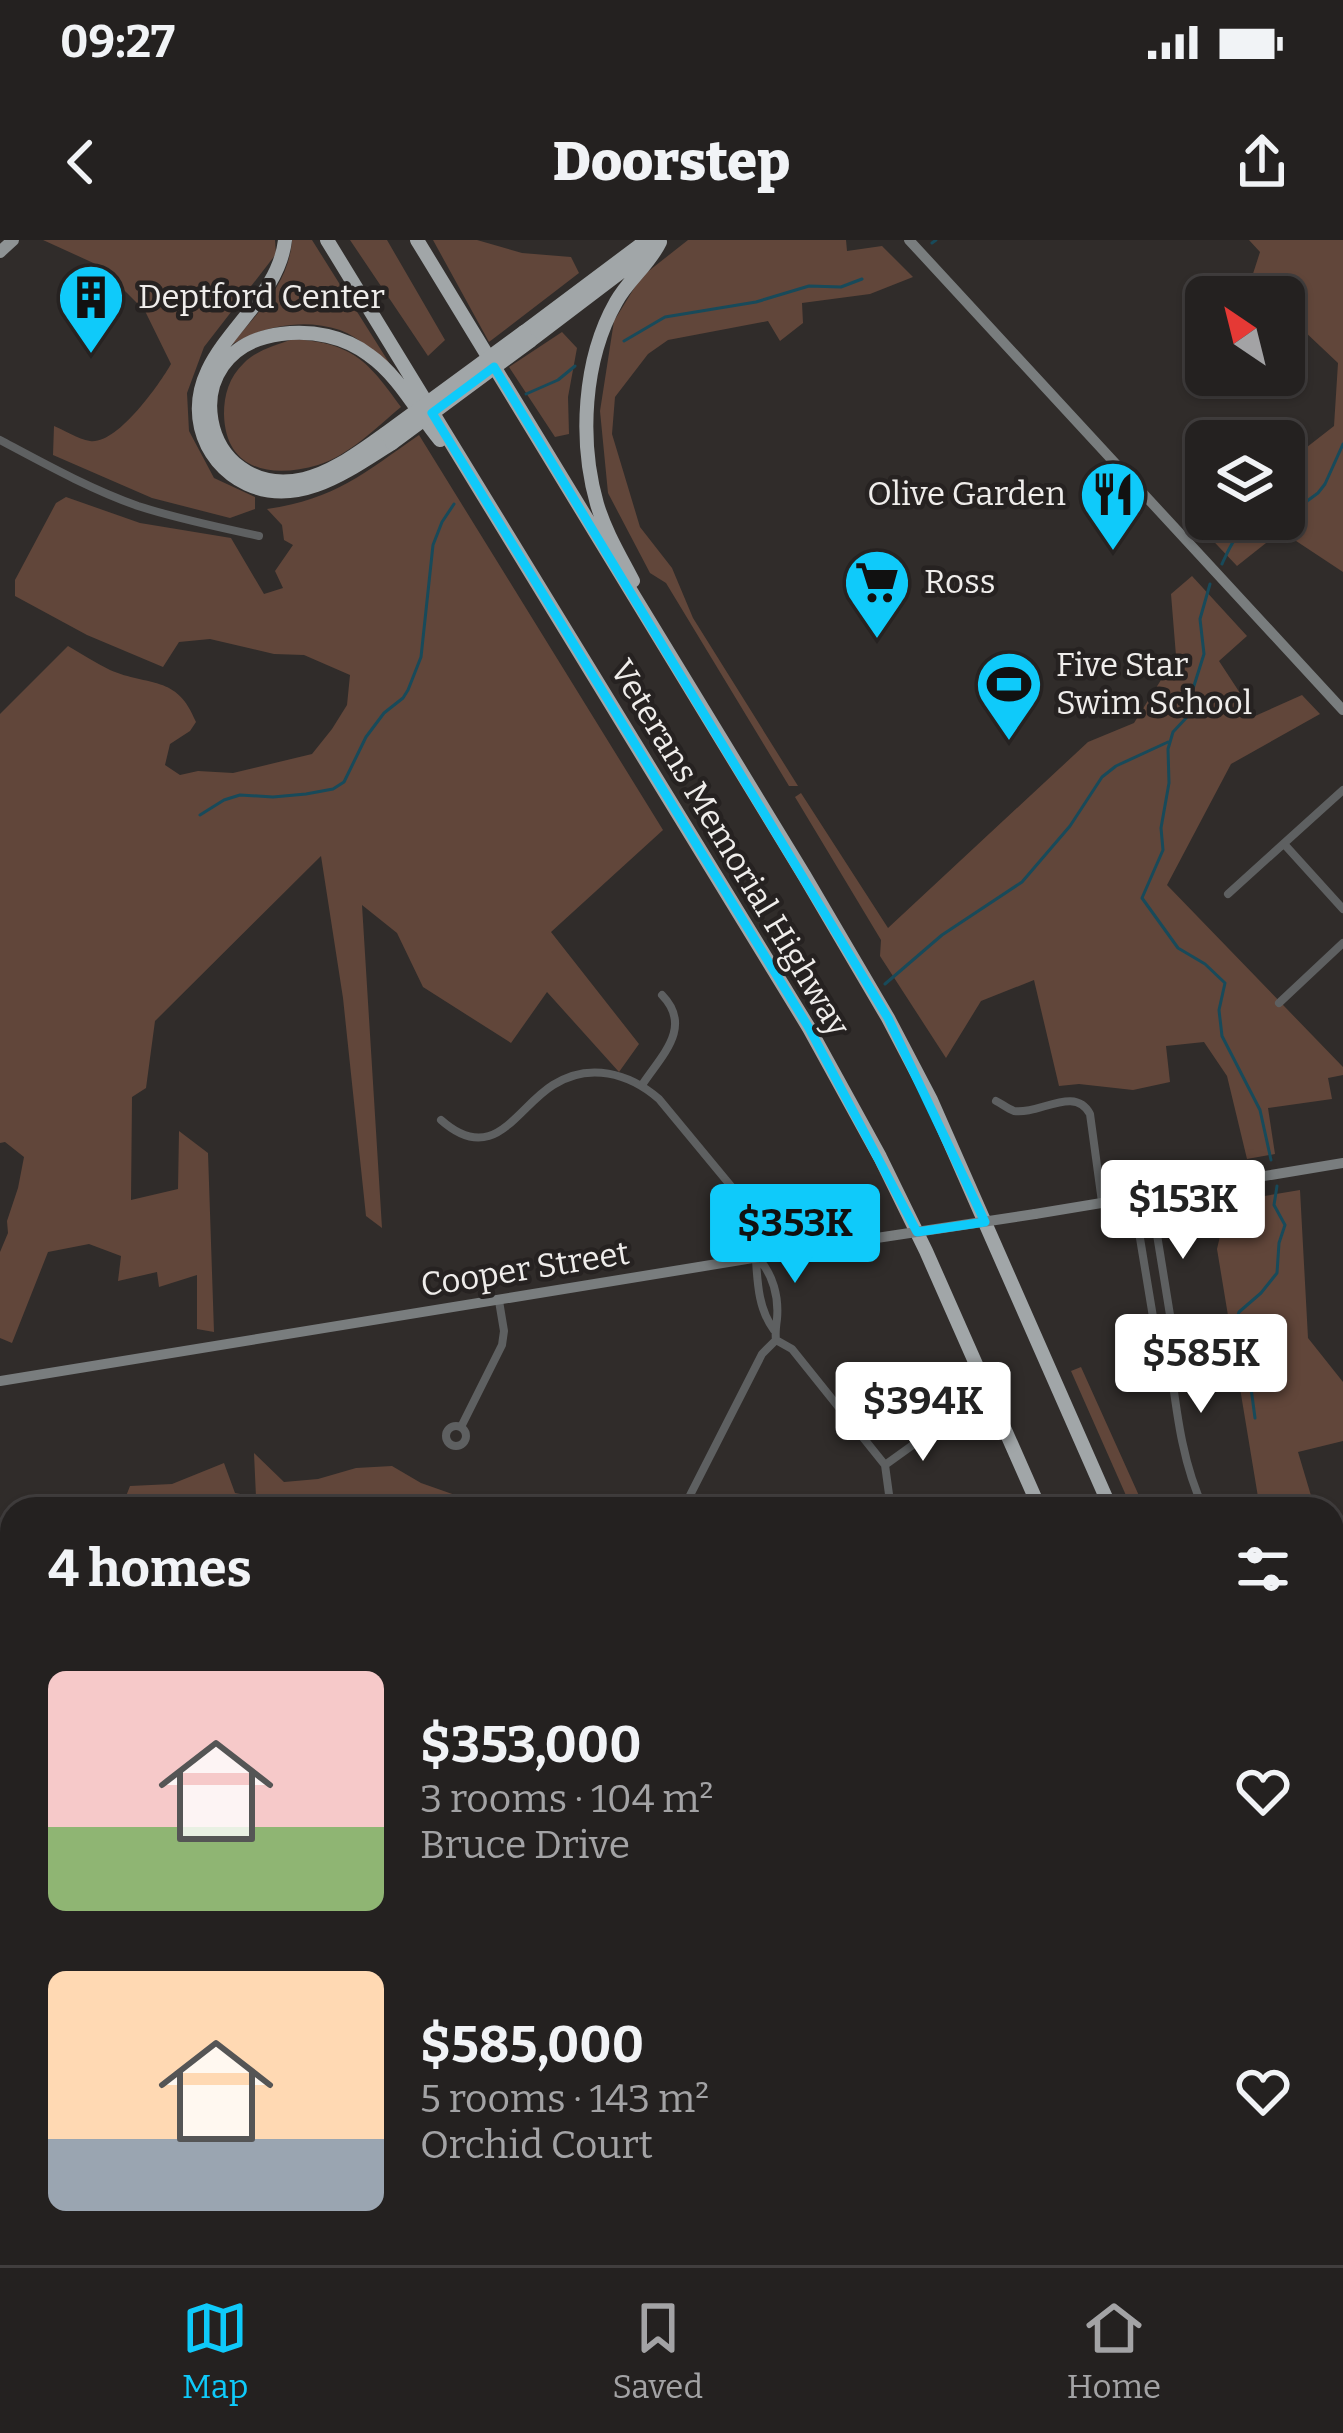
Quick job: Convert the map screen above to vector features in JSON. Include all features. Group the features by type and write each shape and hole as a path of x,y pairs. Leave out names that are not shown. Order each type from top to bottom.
{"highway":[{"path":"285,240 277,274 213,360 198,395 203,439 211,454 246,484 290,492 332,479 657,241"},
{"name":"Veterans Memorial Highway","path":"327,240 755,938 870,1138 926,1251 1035,1497"},
{"name":"Veterans Memorial Highway","path":"417,240 888,1018 931,1100 1107,1497"},
{"path":"657,241 653,257 616,302 597,350 588,410 589,458 605,527 698,701"},
{"path":"388,438 303,479 268,479 242,468 220,446 210,413 214,380 235,352 253,341 289,333 336,338 379,362 438,438 458,455"}],"main road":[{"path":"0,252 13,240"},
{"path":"909,240 1343,710"},
{"name":"Cooper Street","path":"0,1381 1343,1163"}],"street":[{"path":"0,440 138,506 259,536"},
{"path":"1228,894 1343,790"},
{"path":"1285,845 1343,909"},
{"path":"1280,1003 1343,943"},
{"path":"642,1085 676,1028 676,1015 662,994"},
{"path":"442,1120 454,1131 485,1136 506,1129 543,1093 570,1077 611,1073 642,1085 659,1100 745,1203 757,1257 771,1273 775,1335 689,1497"},
{"path":"996,1101 1015,1111 1078,1101 1085,1105 1102,1202"},
{"path":"1144,1197 1136,1214 1154,1323 1166,1333"},
{"path":"1144,1197 1153,1210 1184,1446 1199,1497"},
{"path":"461,1426 502,1345 499,1300"},
{"path":"775,1335 885,1465 889,1497"},
{"path":"885,1465 935,1429"}],"highlighted area":[{"path":"494,367 888,1018 985,1222 917,1232 809,1028 432,413"}],"shaded area":[{"path":"43,240 275,240 276,254 204,347 187,393 189,431 214,478 255,497 255,509 230,518 152,498 53,455 54,426 90,441 101,440 136,412 171,364 145,311 100,266"},
{"path":"292,240 312,240 393,369 354,337 326,326 284,326 231,345 278,284"},
{"path":"350,240 387,240 445,340 428,356"},
{"path":"433,240 477,240 522,253 571,257 579,273 489,342"},
{"path":"688,240 846,240 847,251 882,246 913,277 870,294 802,303 803,323 780,341 768,321 668,340 648,354 615,397 612,434 640,527 672,568 693,618 798,786 789,786 666,583 650,573 608,493 600,411 614,321 641,277"},
{"path":"1249,240 1343,240 1343,572 1295,540 1305,540 1305,449 1334,426 1338,363 1305,332 1305,276 1252,276 1260,252"},
{"path":"562,332 577,348 568,397 569,434 555,437 509,367"},
{"path":"293,339 331,345 357,357 401,407 329,461 301,469 268,470 254,466 232,448 226,433 225,400 231,380 244,363"},
{"path":"419,435 663,830 551,932 639,1044 619,1072 547,992 511,1043 423,987 397,933 362,905 382,1228 366,1216 343,998 321,856 155,1021 146,1088 132,1097 131,1200 178,1189 179,1131 208,1153 214,1332 197,1329 197,1275 159,1287 157,1272 118,1281 121,1256 89,1244 48,1252 12,1343 0,1338 0,1252 24,1157 0,1143 0,714 68,646 110,670 160,684 180,696 196,722 170,744 165,765 180,775 233,773 312,754 347,705 350,675 304,655 274,654 210,639 179,642 163,667 87,635 15,596 15,580 56,503 66,497 140,523 231,538 264,594 283,588 275,571 293,545 284,540 282,525 267,509 331,491"},
{"path":"1212,540 1270,540 1237,566"},
{"path":"1192,576 1247,636 1219,661 1255,716 1302,695 1320,714 1231,764 1167,885 1343,1067 1343,1075 1328,1078 1332,1099 1268,1108 1275,1154 1247,1159 1227,1076 1204,1042 1166,1046 1170,1082 1133,1090 1059,1086 1034,980 981,1001 946,1058 880,956 881,940 795,797 801,793 888,928 1088,742 1134,723 1176,656 1171,594"},
{"path":"1300,1190 1308,1338 1343,1382 1343,1441 1298,1452 1311,1497 1258,1497 1217,1249 1228,1202"},
{"path":"1081,1367 1140,1497 1127,1497 1071,1371"},
{"path":"254,1453 284,1482 392,1466 461,1497 256,1497"},
{"path":"224,1463 235,1493 256,1497 126,1497 130,1486 172,1484"}],"waterway":[{"path":"932,243 936,240"},
{"path":"624,341 665,317 756,302 809,286 841,287 862,279"},
{"path":"526,394 558,380 575,366"},
{"path":"1305,503 1325,484 1343,444"},
{"path":"200,815 240,795 306,794 344,782 366,737 408,690 421,657 433,545 454,504"},
{"path":"1222,564 1235,540"},
{"path":"1210,584 1200,619 1204,654 1188,716 1173,732 1168,749 1163,850 1142,898 1178,948 1225,983 1219,1010 1222,1036 1260,1110 1271,1160"},
{"path":"885,984 942,935 1022,882 1070,826 1102,777 1168,742"},
{"path":"1255,1418 1235,1325 1239,1312 1277,1273 1285,1225 1274,1205 1277,1186"}],"place":[{"name":"Deptford Center","path":"91,356"},
{"name":"Olive Garden","path":"1113,553"},
{"name":"Ross","path":"877,641"},
{"name":"Five Star Swim School","path":"1009,743"}]}
